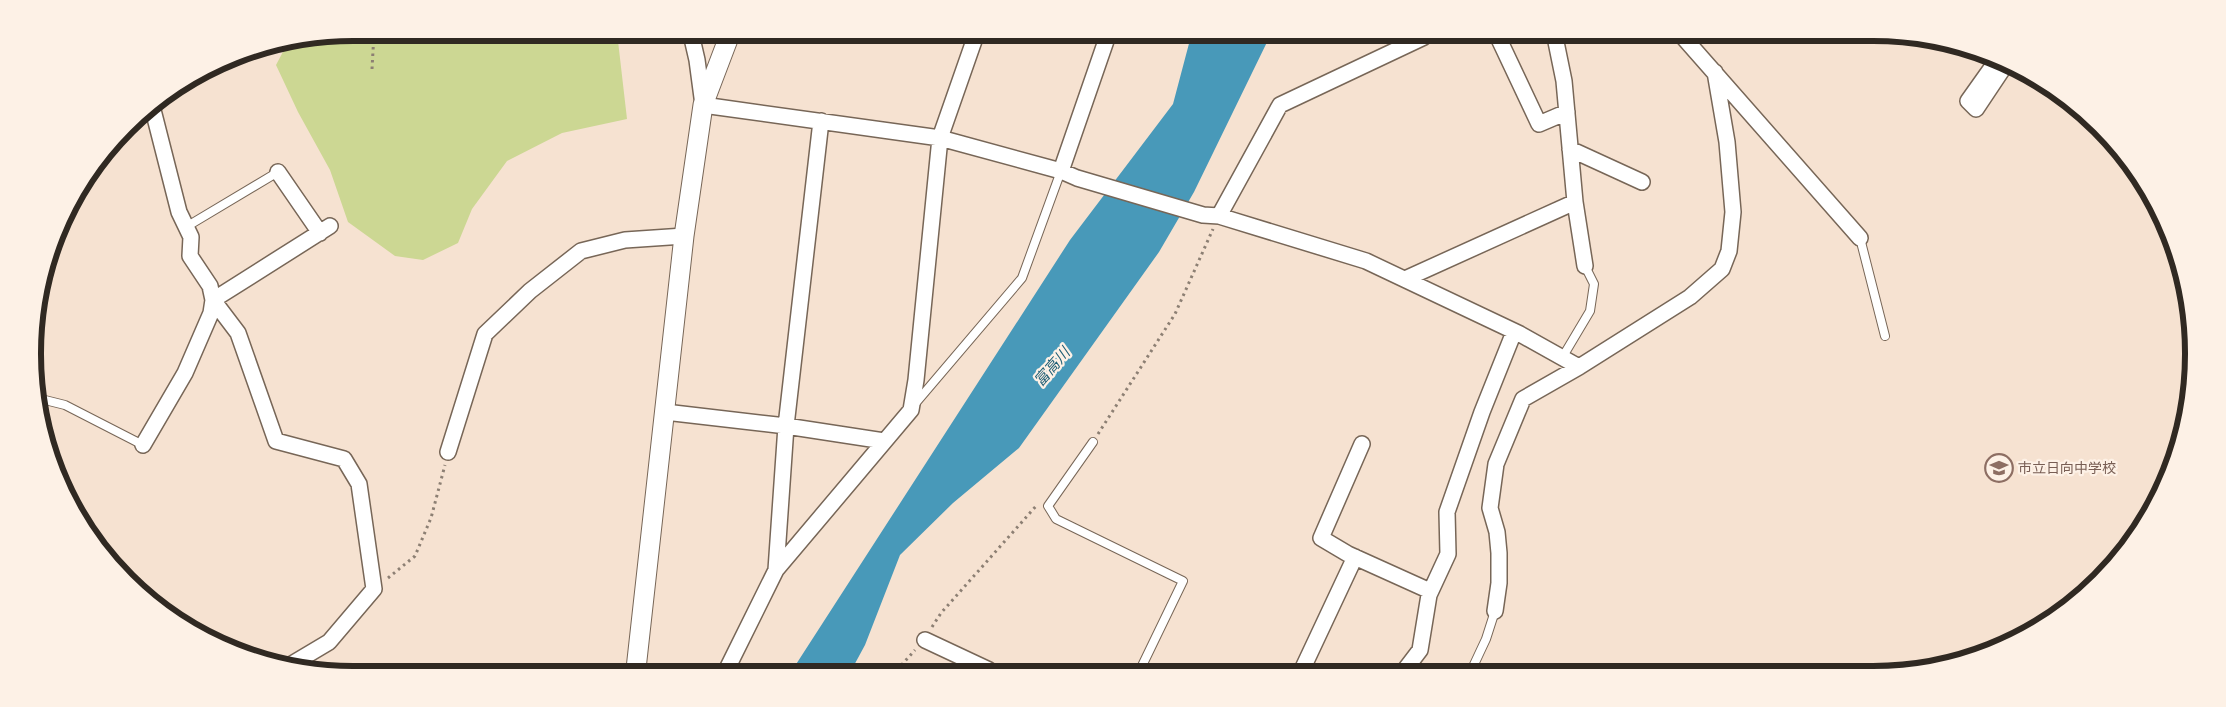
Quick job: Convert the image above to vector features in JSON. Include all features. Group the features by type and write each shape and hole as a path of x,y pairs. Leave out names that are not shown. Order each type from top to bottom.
{"street":[{"path":"693,41 703,105"},
{"path":"636,666 684,236 703,105 727,41"},
{"path":"728,666 776,570 911,410 916,380 940,138 974,41"},
{"path":"1061,171 1106,41"},
{"path":"1219,216 1280,104 1415,41"},
{"path":"1500,41 1539,124 1567,112"},
{"path":"1556,41 1564,81 1575,202 1585,266"},
{"path":"1687,41 1860,238"},
{"path":"1993,66 1968,101 1976,109 2002,69"},
{"path":"1495,611 1499,584 1499,553 1497,532 1490,508 1496,464 1523,399 1579,367 1690,297 1722,269 1729,251 1733,212 1727,142 1715,72"},
{"path":"703,105 940,138 1061,171 1077,178 1204,215 1219,216 1366,261 1514,332 1579,367"},
{"path":"143,445 185,373 211,313 213,300 210,286 190,256 190,237 179,212 154,114"},
{"path":"776,570 786,426 821,121"},
{"path":"1570,148 1642,182"},
{"path":"213,300 325,229 278,172"},
{"path":"1405,279 1575,202"},
{"path":"448,452 485,334 530,291 582,251 625,240 684,236"},
{"path":"213,300 238,333 276,442 344,459 359,484 374,589 329,642 298,661"},
{"path":"1408,666 1420,650 1430,591 1448,554 1447,512 1482,412 1514,332"},
{"path":"665,412 786,426 884,441"},
{"path":"1362,444 1321,538 1356,557 1430,591"},
{"path":"1304,666 1356,557"},
{"path":"925,640 980,666"}],"lane":[{"path":"911,410 1022,278 1061,171"},
{"path":"186,227 278,172"},
{"path":"1860,238 1885,336"},
{"path":"1562,358 1590,311 1594,284 1585,266"},
{"path":"45,400 65,405 143,445"},
{"path":"1093,442 1048,506 1056,519 1183,581 1142,666"},
{"path":"1473,666 1486,639 1495,611"}],"path":[{"path":"372,69 374,41"},
{"path":"374,589 415,556 431,518 448,452"}],"green space":[{"path":"618,41 627,119 562,133 507,161 472,209 458,243 423,260 395,256 348,222 330,170 298,112 276,65 284,49 333,42"}],"water":[{"name":"富高川","path":"1190,41 1268,41 1194,192 1159,252 1019,448 953,503 900,555 865,645 854,666 795,666 1070,240 1173,104"}],"place":[{"name":"市立日向中学校","path":"1999,468"}]}
